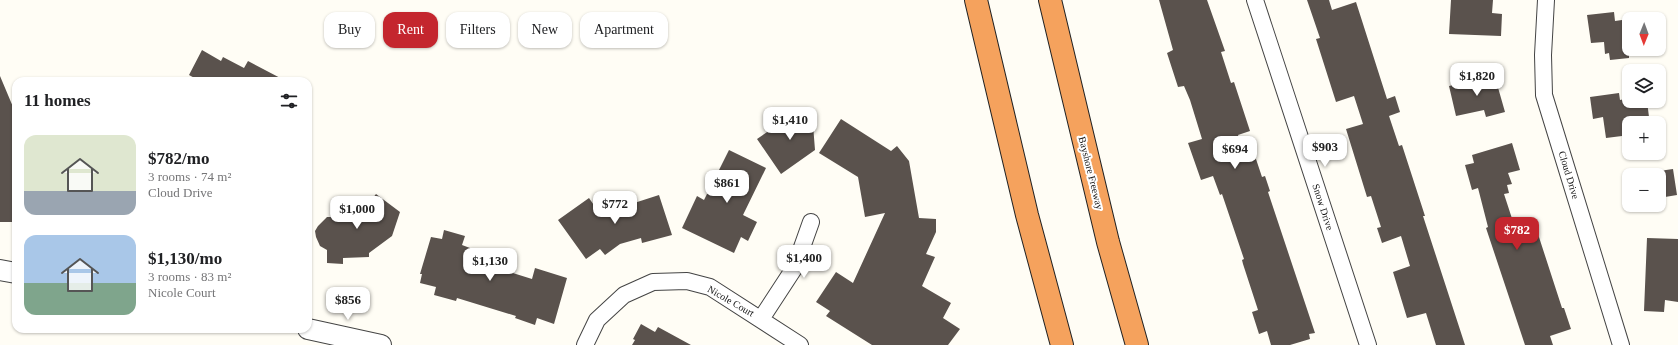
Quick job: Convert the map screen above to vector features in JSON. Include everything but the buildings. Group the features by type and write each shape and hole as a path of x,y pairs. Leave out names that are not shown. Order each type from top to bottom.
{"highway":[{"path":"976,0 1027,215 1062,345"},
{"name":"Bayshore Freeway","path":"1050,0 1108,242 1137,345"}],"street":[{"name":"Snow Drive","path":"1255,0 1368,345"},
{"name":"Cloud Drive","path":"1546,0 1542,55 1544,95 1621,345"},
{"name":"Nicole Court","path":"761,319 795,267 811,222"},
{"path":"0,270 12,272"},
{"name":"Nicole Court","path":"585,345 597,320 624,295 653,282 687,281 710,287 800,345"},
{"path":"312,330 381,345"}]}
